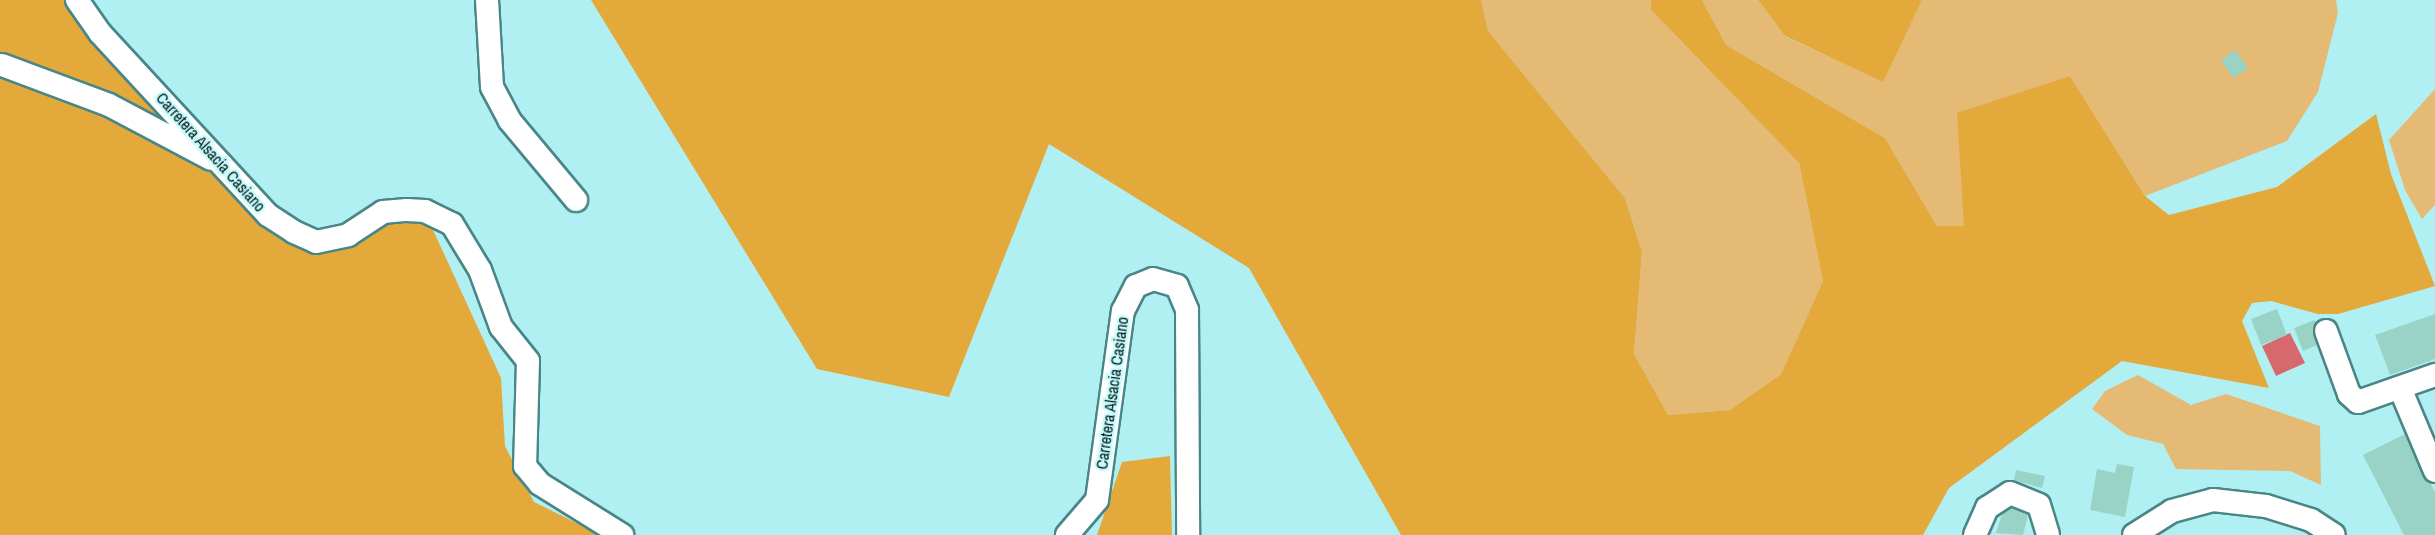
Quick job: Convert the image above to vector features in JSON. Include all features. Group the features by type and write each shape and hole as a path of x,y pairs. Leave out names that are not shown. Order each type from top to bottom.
{"street":[{"name":"Carretera Alsacia Casiano","path":"77,0 100,33 268,214 316,242 348,235 383,212 425,211 453,224 480,270 501,327 528,361 525,466 540,484 622,535"},
{"path":"488,0 492,87 510,121 576,200"},
{"path":"2,65 109,105 226,167"},
{"name":"Carretera Alsacia Casiano","path":"1067,535 1097,500 1123,311 1136,286 1153,279 1177,286 1187,310 1188,535"},
{"path":"2326,331 2353,400 2435,375"},
{"path":"2400,387 2426,426 2435,471"},
{"path":"1975,535 1987,508 2010,493 2038,505 2048,535"},
{"path":"2134,535 2172,511 2213,500 2266,506 2311,520 2334,535"}],"shaded area":[{"path":"0,0 64,0 229,193 269,222 315,233 393,206 428,219 501,378 505,446 534,502 601,535 0,535"},
{"path":"591,0 1481,0 1488,31 1625,198 1642,252 1634,354 1668,415 1730,410 1781,374 1823,281 1799,163 1651,10 1651,0 1702,0 1726,45 1885,138 1937,226 1964,226 1957,113 2070,76 2145,196 2169,215 2277,187 2376,114 2391,174 2435,286 2338,314 2318,314 2271,301 2252,303 2242,321 2269,388 2122,361 1949,488 1923,535 1401,535 1249,268 1049,144 949,397 817,369"},
{"path":"1481,0 1651,0 1651,10 1799,163 1823,281 1781,374 1730,410 1668,415 1634,354 1642,252 1625,198 1488,31"},
{"path":"1702,0 1758,0 1786,37 1882,81 1922,0 2336,0 2338,13 2318,92 2287,141 2145,196 2070,76 1964,227 1937,226 1885,138 1726,45"},
{"path":"1758,0 1922,0 1883,82 1785,36"},
{"path":"2435,89 2435,205 2422,219 2405,190 2389,140"},
{"path":"2290,333 2305,363 2276,376 2262,346"},
{"path":"2138,375 2191,405 2226,394 2320,426 2321,485 2290,471 2176,469 2163,444 2127,435 2092,409 2105,391"},
{"path":"1170,456 1172,535 1097,535 1122,462"}],"building":[{"path":"2235,50 2248,68 2233,78 2221,60"},
{"path":"2277,309 2287,335 2261,345 2251,319"},
{"path":"2435,314 2435,359 2390,375 2375,335"},
{"path":"2315,320 2317,345 2303,351 2294,328"},
{"path":"2405,434 2435,492 2435,535 2404,535 2363,455"},
{"path":"2117,464 2134,467 2125,517 2090,510 2097,469 2115,473"},
{"path":"2016,470 2045,476 2042,488 2014,480"},
{"path":"2011,508 2028,515 2023,535 1996,533 2002,514"}]}
